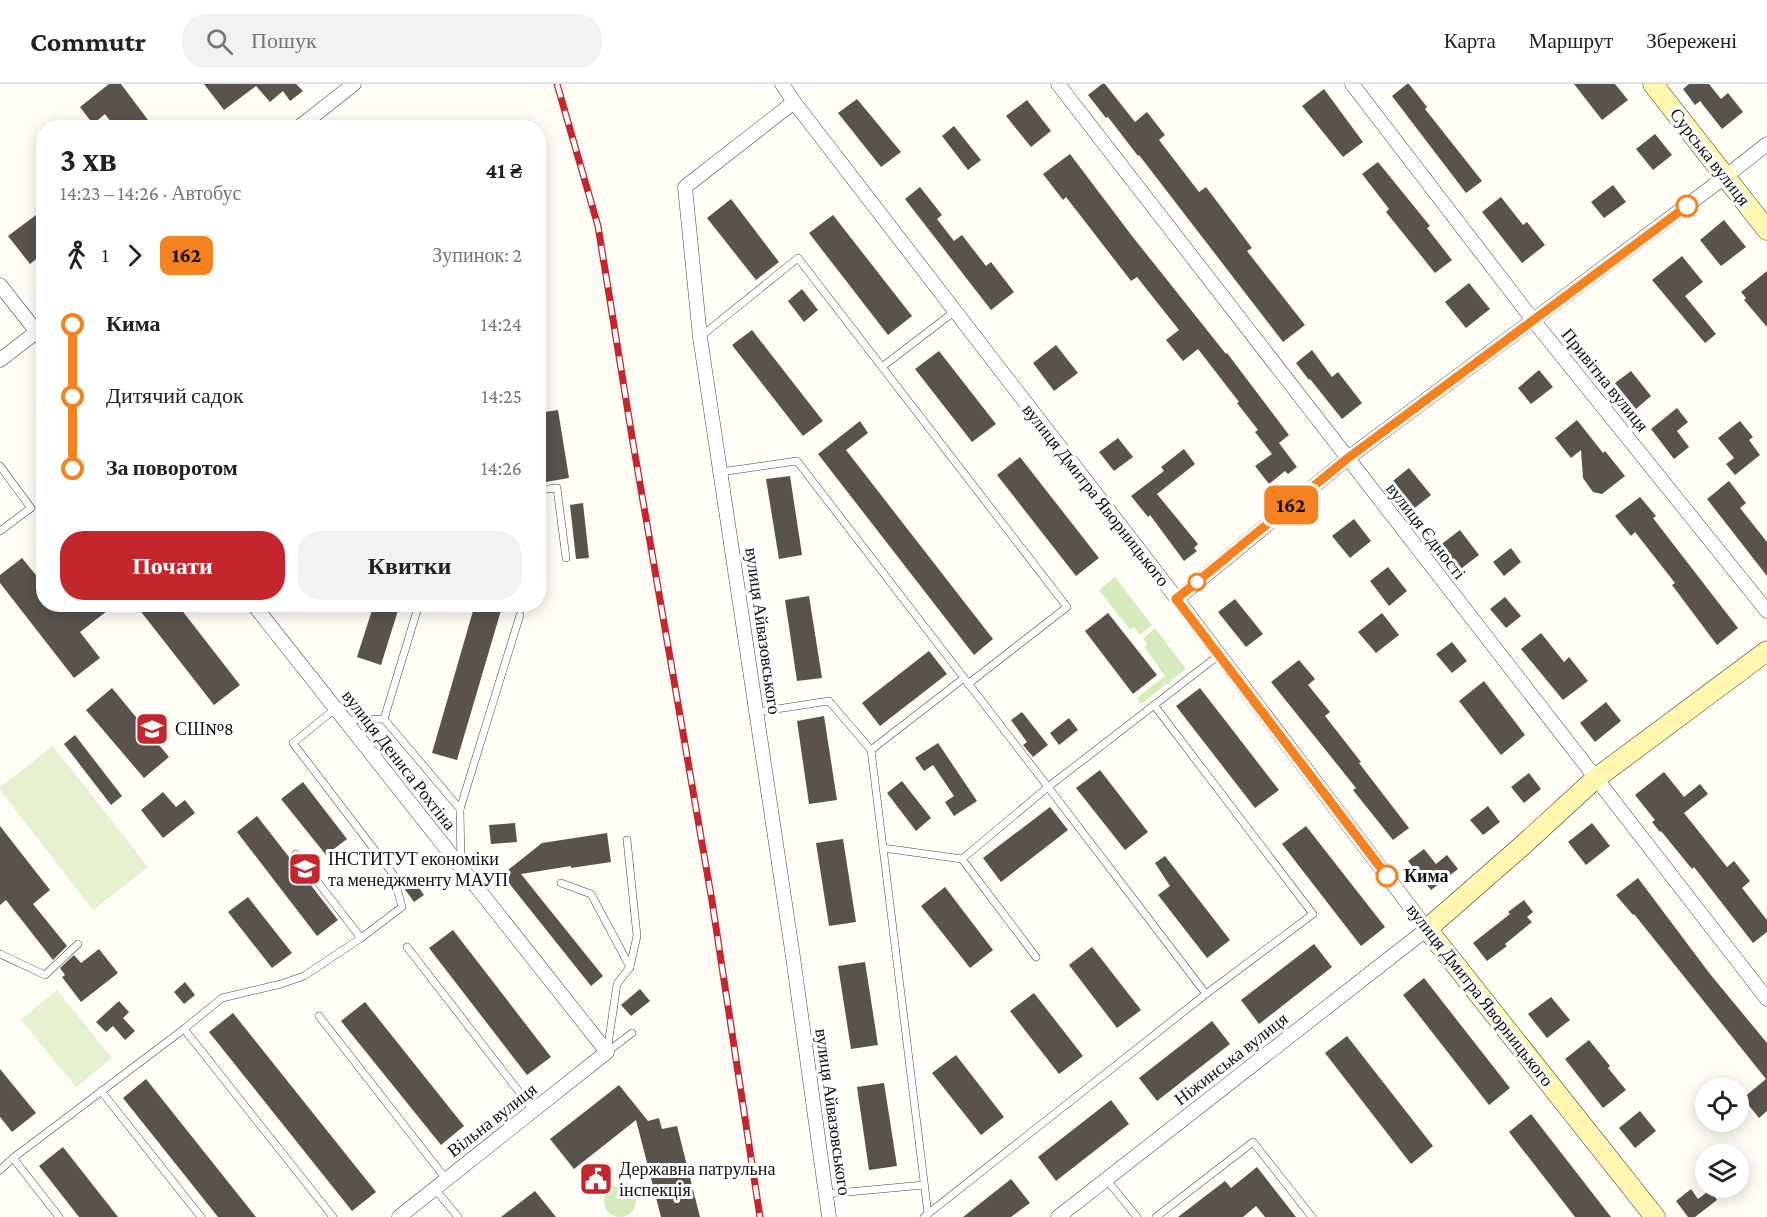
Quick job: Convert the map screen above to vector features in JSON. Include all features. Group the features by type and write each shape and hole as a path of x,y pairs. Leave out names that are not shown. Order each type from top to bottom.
{"street":[{"path":"308,120 354,84"},
{"name":"вулиця Дмитра Яворницького","path":"782,84 1427,929 1655,1217"},
{"name":"вулиця Єдності","path":"1058,84 1767,999"},
{"name":"Привітна вулиця","path":"1352,84 1533,320 1767,611"},
{"name":"Сурська вулиця","path":"1653,84 1767,230"},
{"name":"вулиця Айвазовського","path":"794,102 685,187 700,337 757,712 829,1217"},
{"path":"1176,599 1348,458 1767,144"},
{"path":"0,285 36,327"},
{"path":"0,360 36,336"},
{"name":"вулиця Дениса Рохтіна","path":"259,612 608,1052"},
{"path":"1427,929 1595,779 1767,651"},
{"name":"Ніжинська вулиця","path":"1058,1217 1427,929"},
{"name":"Вільна вулиця","path":"399,1217 608,1052"}],"lane":[{"path":"700,337 798,258 1067,607 871,750"},
{"path":"882,367 955,311"},
{"path":"721,472 797,461 1206,994"},
{"path":"0,466 31,508 0,531"},
{"path":"546,489 557,488 566,558"},
{"path":"384,719 417,612"},
{"path":"461,868 460,809 520,615"},
{"path":"962,859 1048,787 1219,655"},
{"path":"757,712 829,701 871,750 926,1216"},
{"path":"926,1216 1206,994 1313,914 1154,705"},
{"path":"0,1170 222,998 304,976 402,907 393,874 293,743 340,714 384,719 460,809"},
{"path":"608,1052 617,984 630,967 637,936 627,840"},
{"path":"883,848 962,859 1036,957"},
{"path":"296,854 361,938"},
{"path":"561,883 591,894 630,967"},
{"path":"0,954 45,975 78,944"},
{"path":"407,947 534,1111"},
{"path":"318,1016 447,1179"},
{"path":"184,1029 333,1217"},
{"path":"608,1052 632,1033"},
{"path":"101,1091 201,1217"},
{"path":"1156,1217 1253,1142 1312,1217"},
{"path":"13,1158 59,1217"},
{"path":"1106,1179 1137,1217"},
{"path":"826,1194 924,1185"},
{"path":"435,1189 458,1217"}],"green space":[{"path":"1115,577 1152,625 1140,635 1134,627 1130,630 1099,590"},
{"path":"1155,628 1186,669 1141,704 1137,698 1165,676 1145,648 1147,643 1143,639"},
{"path":"53,746 148,867 93,910 0,790 0,787"},
{"path":"57,990 112,1058 76,1087 21,1020"},
{"path":"620,1185 632,1189 636,1201 632,1213 620,1217 608,1213 604,1201 608,1189"}],"building":[{"path":"109,84 121,84 148,120 109,120 105,114 98,120 90,120 80,107"},
{"path":"204,84 296,84 303,91 290,101 283,91 270,102 256,86 224,110"},
{"path":"1105,84 1135,122 1147,112 1165,135 1159,140 1199,192 1206,187 1252,248 1247,251 1305,325 1283,342 1139,155 1088,95"},
{"path":"1407,84 1482,181 1466,193 1392,96"},
{"path":"1574,84 1615,84 1628,100 1602,120"},
{"path":"1689,84 1709,84 1721,99 1728,93 1743,112 1722,129 1700,101 1695,105 1683,89"},
{"path":"1324,89 1363,142 1343,157 1302,106"},
{"path":"857,99 901,152 881,167 838,113"},
{"path":"1027,100 1051,131 1031,147 1006,116"},
{"path":"954,126 981,160 968,170 942,136"},
{"path":"1655,134 1672,155 1653,170 1636,149"},
{"path":"1070,154 1289,435 1279,443 1297,467 1288,474 1285,471 1269,484 1255,466 1272,454 1255,432 1258,430 1237,403 1239,402 1198,349 1183,361 1166,340 1179,330 1137,277 1131,281 1066,197 1063,200 1043,174"},
{"path":"1378,162 1430,226 1427,228 1452,260 1435,273 1386,212 1389,209 1362,174"},
{"path":"1613,185 1626,202 1604,218 1591,202"},
{"path":"920,187 942,215 937,219 954,241 962,235 986,266 991,262 1014,292 991,310 905,199"},
{"path":"1501,197 1523,225 1527,222 1545,245 1522,263 1482,212"},
{"path":"731,199 779,262 756,280 707,218"},
{"path":"36,215 36,259 30,264 8,236"},
{"path":"833,215 912,316 888,335 809,233"},
{"path":"1724,220 1746,247 1721,266 1700,240"},
{"path":"1682,256 1703,282 1685,296 1716,334 1705,343 1652,280"},
{"path":"1767,271 1767,327 1744,300 1746,298 1741,292"},
{"path":"1469,283 1490,309 1466,328 1445,302"},
{"path":"802,289 818,310 804,322 788,301"},
{"path":"752,330 823,421 803,436 732,345"},
{"path":"1056,345 1078,373 1054,391 1033,363"},
{"path":"1312,350 1332,377 1338,372 1362,403 1342,419 1296,363"},
{"path":"939,351 996,424 972,442 915,369"},
{"path":"1539,370 1553,387 1531,404 1518,388"},
{"path":"1631,371 1651,396 1636,409 1615,383"},
{"path":"1677,408 1688,422 1677,431 1689,447 1674,459 1651,429"},
{"path":"558,410 569,478 546,482 546,412"},
{"path":"1577,420 1625,476 1602,494 1593,492 1583,478 1581,450 1571,458 1555,438"},
{"path":"860,421 868,433 846,450 993,639 974,655 818,454"},
{"path":"1740,421 1753,437 1749,440 1760,455 1735,475 1726,464 1734,458 1718,438"},
{"path":"1118,438 1133,457 1114,471 1099,452"},
{"path":"1184,449 1195,464 1157,494 1198,544 1194,548 1197,551 1184,561 1150,515 1148,517 1131,496 1164,471 1161,467"},
{"path":"1020,457 1099,558 1076,576 997,475"},
{"path":"1409,468 1431,495 1411,511 1389,484"},
{"path":"790,476 802,555 779,559 766,479"},
{"path":"1729,481 1746,503 1740,508 1767,542 1767,576 1707,499"},
{"path":"1640,497 1656,516 1653,518 1738,628 1717,645 1672,585 1675,583 1635,532 1631,536 1615,516"},
{"path":"583,503 589,558 576,559 570,505"},
{"path":"1354,519 1371,541 1350,558 1332,536"},
{"path":"1460,530 1479,555 1458,571 1439,546"},
{"path":"1511,548 1521,562 1504,576 1493,562"},
{"path":"22,558 36,575 36,612 106,612 80,632 100,658 74,678 0,583 0,575"},
{"path":"1388,567 1407,591 1389,606 1370,581"},
{"path":"809,596 822,678 797,681 785,600"},
{"path":"1505,597 1521,616 1506,628 1490,609"},
{"path":"1235,599 1263,634 1246,647 1218,612"},
{"path":"141,612 183,612 240,685 214,705"},
{"path":"371,612 398,612 381,665 357,657"},
{"path":"473,612 501,612 457,760 432,753"},
{"path":"1108,613 1157,675 1133,694 1085,631"},
{"path":"1382,613 1399,635 1376,653 1358,632"},
{"path":"1541,633 1564,662 1569,657 1588,681 1563,700 1521,649"},
{"path":"1452,642 1467,661 1452,673 1436,654"},
{"path":"929,651 947,674 880,726 862,703"},
{"path":"1299,660 1315,679 1308,685 1330,712 1325,716 1409,828 1393,840 1353,790 1356,788 1271,682"},
{"path":"1484,681 1525,735 1501,755 1459,701"},
{"path":"112,688 169,757 144,778 86,710"},
{"path":"1200,688 1279,790 1255,808 1176,706"},
{"path":"1606,702 1621,721 1595,742 1580,723"},
{"path":"1022,712 1048,745 1033,757 1023,745 1027,742 1011,720"},
{"path":"824,716 837,800 809,804 797,721"},
{"path":"1069,718 1078,730 1059,745 1050,733"},
{"path":"75,735 122,796 111,805 64,744"},
{"path":"938,743 977,801 954,816 945,802 954,796 933,765 924,771 915,758"},
{"path":"1100,770 1148,832 1125,850 1076,788"},
{"path":"1664,772 1684,797 1700,784 1708,794 1684,813 1727,867 1734,861 1750,881 1742,888 1767,920 1767,932 1753,943 1694,867 1692,869 1652,822 1655,820 1635,795"},
{"path":"1529,773 1541,789 1524,803 1511,787"},
{"path":"902,781 931,818 916,831 887,793"},
{"path":"303,782 347,839 326,855 281,799"},
{"path":"163,792 176,807 185,800 195,813 163,838 141,810"},
{"path":"1488,806 1500,822 1483,835 1470,820"},
{"path":"1050,807 1068,830 1001,882 983,858"},
{"path":"257,816 338,920 317,936 237,832"},
{"path":"515,823 517,842 491,844 489,825"},
{"path":"1592,823 1610,846 1586,865 1568,842"},
{"path":"0,826 50,890 33,904 67,946 53,960 6,900 0,905"},
{"path":"1306,826 1385,927 1361,946 1282,844"},
{"path":"607,833 611,862 521,874 603,976 591,986 504,877 498,878 542,843"},
{"path":"843,839 856,922 829,926 816,843"},
{"path":"1424,849 1436,864 1447,855 1458,869 1431,890 1408,861"},
{"path":"1165,856 1230,940 1207,958 1158,895 1170,886 1155,863"},
{"path":"411,877 424,895 414,902 401,884"},
{"path":"1638,878 1710,974 1767,1043 1767,1111 1759,1118 1749,1106 1749,1093 1766,1079 1634,914 1616,895"},
{"path":"945,887 993,950 970,968 921,906"},
{"path":"248,897 292,953 272,968 228,912"},
{"path":"1524,900 1533,912 1527,917 1532,922 1487,961 1473,943"},
{"path":"453,930 551,1057 527,1075 429,948"},
{"path":"1314,944 1332,967 1259,1024 1241,1000"},
{"path":"1092,947 1141,1010 1117,1028 1069,965"},
{"path":"99,949 118,973 81,1002 62,977 65,975 60,968 74,955 81,963"},
{"path":"865,962 878,1045 851,1049 838,966"},
{"path":"1424,978 1510,1088 1489,1105 1403,995"},
{"path":"185,982 195,995 184,1004 174,992"},
{"path":"640,989 650,1001 631,1016 621,1005"},
{"path":"1034,993 1083,1056 1059,1074 1010,1011"},
{"path":"1551,997 1570,1020 1547,1038 1528,1014"},
{"path":"119,1001 129,1012 123,1018 135,1031 125,1040 113,1026 106,1032 96,1022"},
{"path":"365,1002 464,1126 441,1145 341,1021"},
{"path":"233,1013 376,1192 352,1211 209,1032"},
{"path":"1212,1021 1230,1044 1157,1101 1139,1078"},
{"path":"1347,1036 1433,1146 1411,1164 1325,1053"},
{"path":"1589,1040 1626,1090 1603,1108 1565,1059"},
{"path":"956,1055 1004,1117 981,1135 932,1073"},
{"path":"0,1069 36,1113 12,1132 0,1117"},
{"path":"146,1079 256,1217 218,1217 123,1098"},
{"path":"884,1083 897,1166 869,1170 857,1087"},
{"path":"619,1085 648,1121 659,1118 662,1129 677,1126 700,1217 661,1217 636,1120 574,1169 550,1139"},
{"path":"1111,1100 1129,1124 1056,1181 1038,1157"},
{"path":"1640,1111 1656,1131 1635,1148 1619,1128"},
{"path":"1531,1114 1611,1217 1575,1217 1509,1132"},
{"path":"63,1147 118,1217 79,1217 39,1166"},
{"path":"1257,1167 1296,1217 1265,1217 1256,1206 1243,1217 1178,1217 1225,1181 1231,1188"},
{"path":"1011,1179 1030,1203 1011,1217 963,1217"},
{"path":"1691,1189 1695,1198 1716,1198 1717,1200 1695,1217 1688,1217 1676,1201"},
{"path":"535,1191 556,1217 501,1217"}],"railway":[{"path":"557,84 598,226 712,901 760,1217"}],"bus line":[{"name":"162","path":"1387,876 1176,599 1348,458 1687,206"}],"place":[{"name":"СШ№8","path":"152,729"},
{"name":"ІНСТИТУТ економіки та менеджменту МАУП","path":"305,869"},
{"name":"Кима","path":"1387,876"},
{"name":"Державна патрульна інспекція","path":"596,1179"}]}
